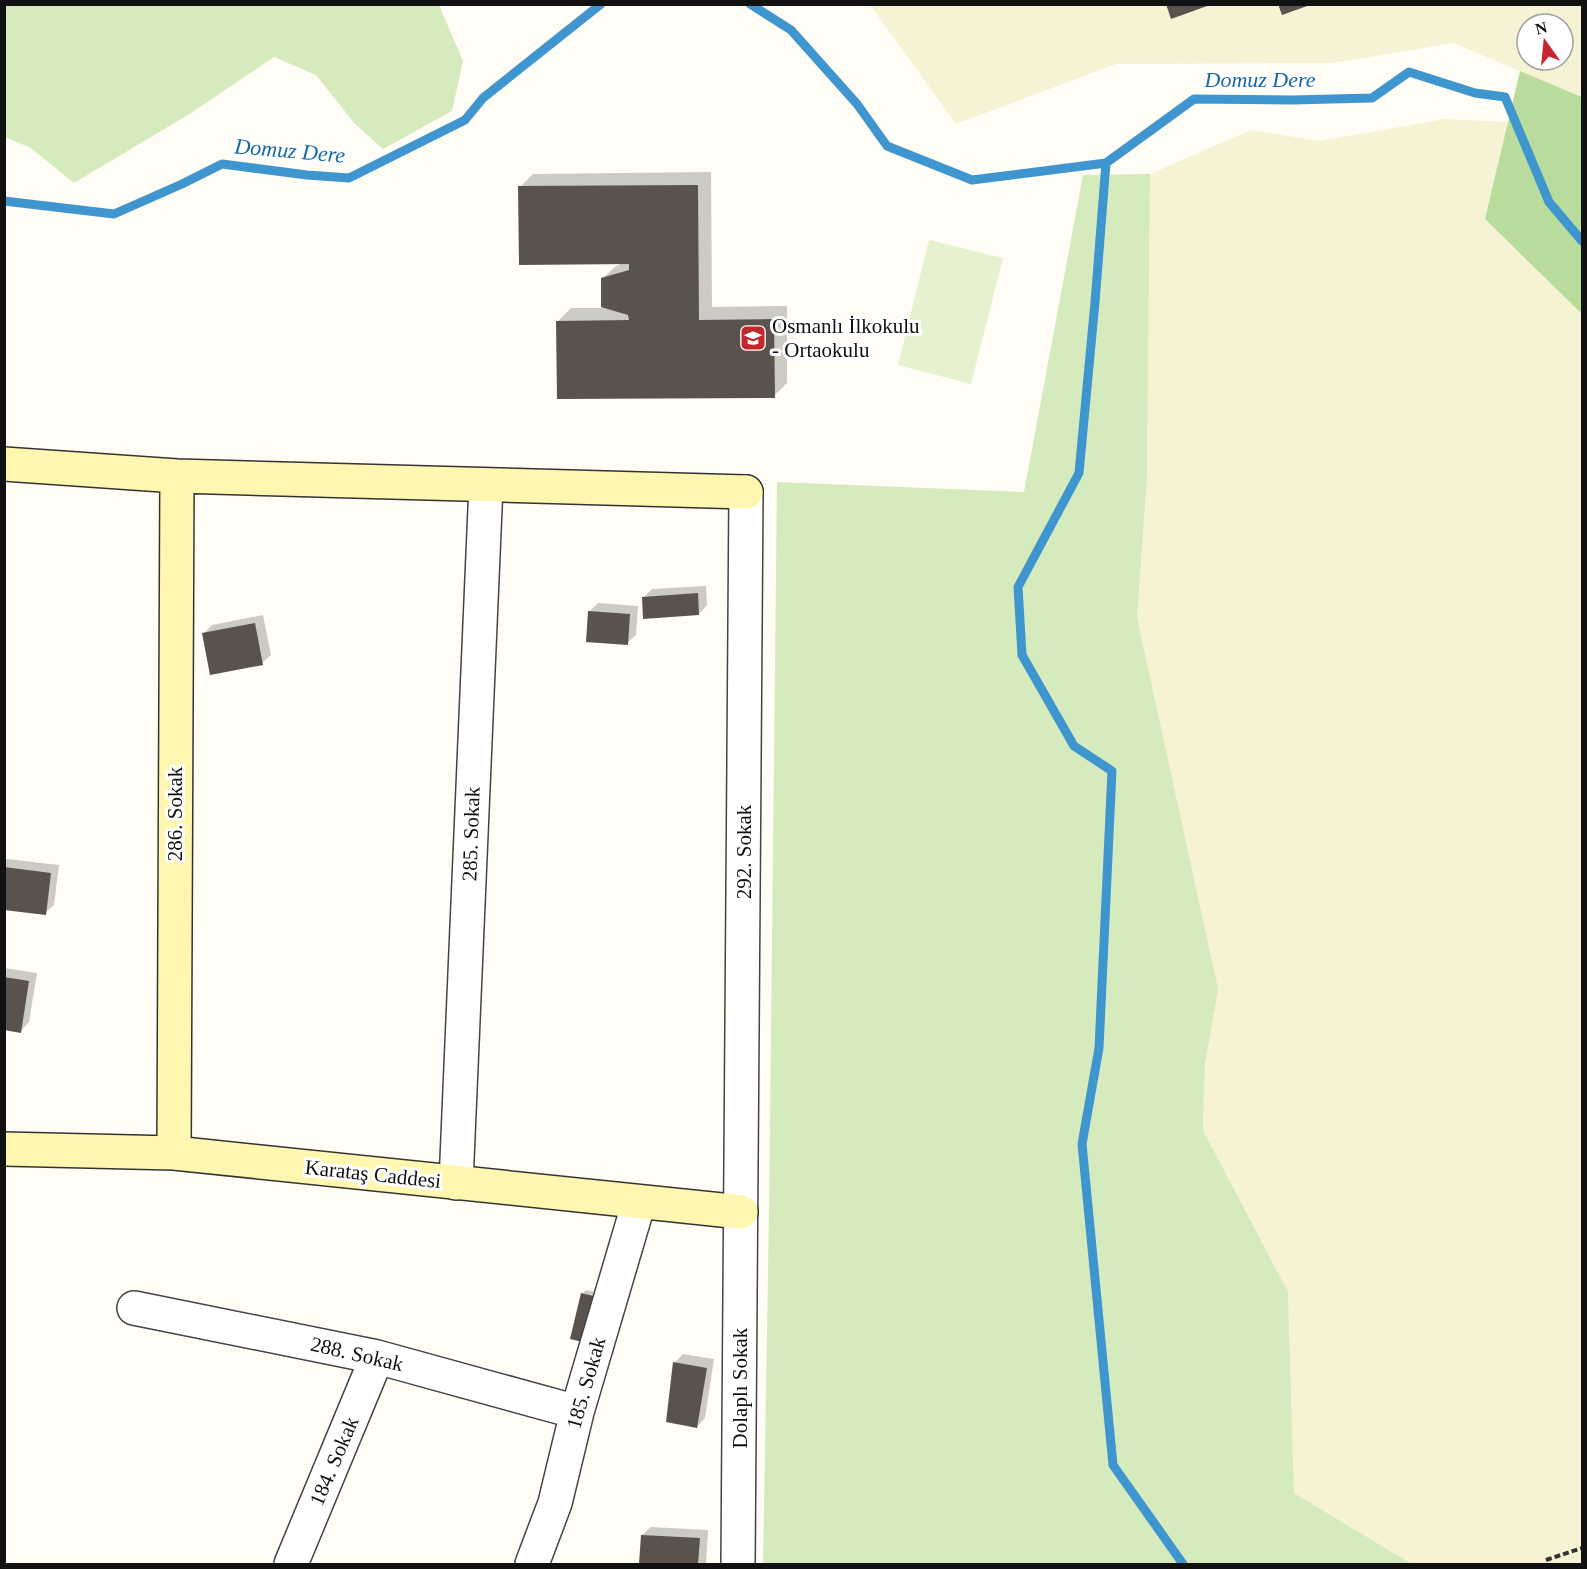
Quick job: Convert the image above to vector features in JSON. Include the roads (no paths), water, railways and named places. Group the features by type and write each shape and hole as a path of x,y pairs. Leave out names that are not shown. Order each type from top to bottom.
{"street":[{"path":"5,466 177,476 486,485"},
{"name":"286. Sokak","path":"174,1153 177,476"},
{"name":"292. Sokak","path":"486,485 746,492 741,1212"},
{"name":"285. Sokak","path":"456,1183 486,485"},
{"name":"Karataş Caddesi","path":"4,1149 174,1153 741,1212"},
{"name":"185. Sokak","path":"532,1564 555,1503 577,1412 639,1202"},
{"name":"Dolaplı Sokak","path":"738,1564 741,1212"},
{"name":"288. Sokak","path":"134,1308 377,1357 577,1412"},
{"name":"184. Sokak","path":"291,1564 377,1357"}],"waterway":[{"name":"Domuz Dere","path":"4,201 114,214 222,164 349,178 465,120 483,98 601,4"},
{"name":"Domuz Dere","path":"750,4 791,30 857,104 887,146 972,180 1106,163 1194,99 1372,98 1409,72 1475,93 1505,97 1549,202 1582,241"},
{"path":"1106,163 1079,473 1018,587 1022,655 1074,746 1112,771 1099,1048 1082,1144 1113,1465 1183,1564"}],"place":[{"name":"Osmanlı İlkokulu - Ortaokulu","path":"753,338"}]}
